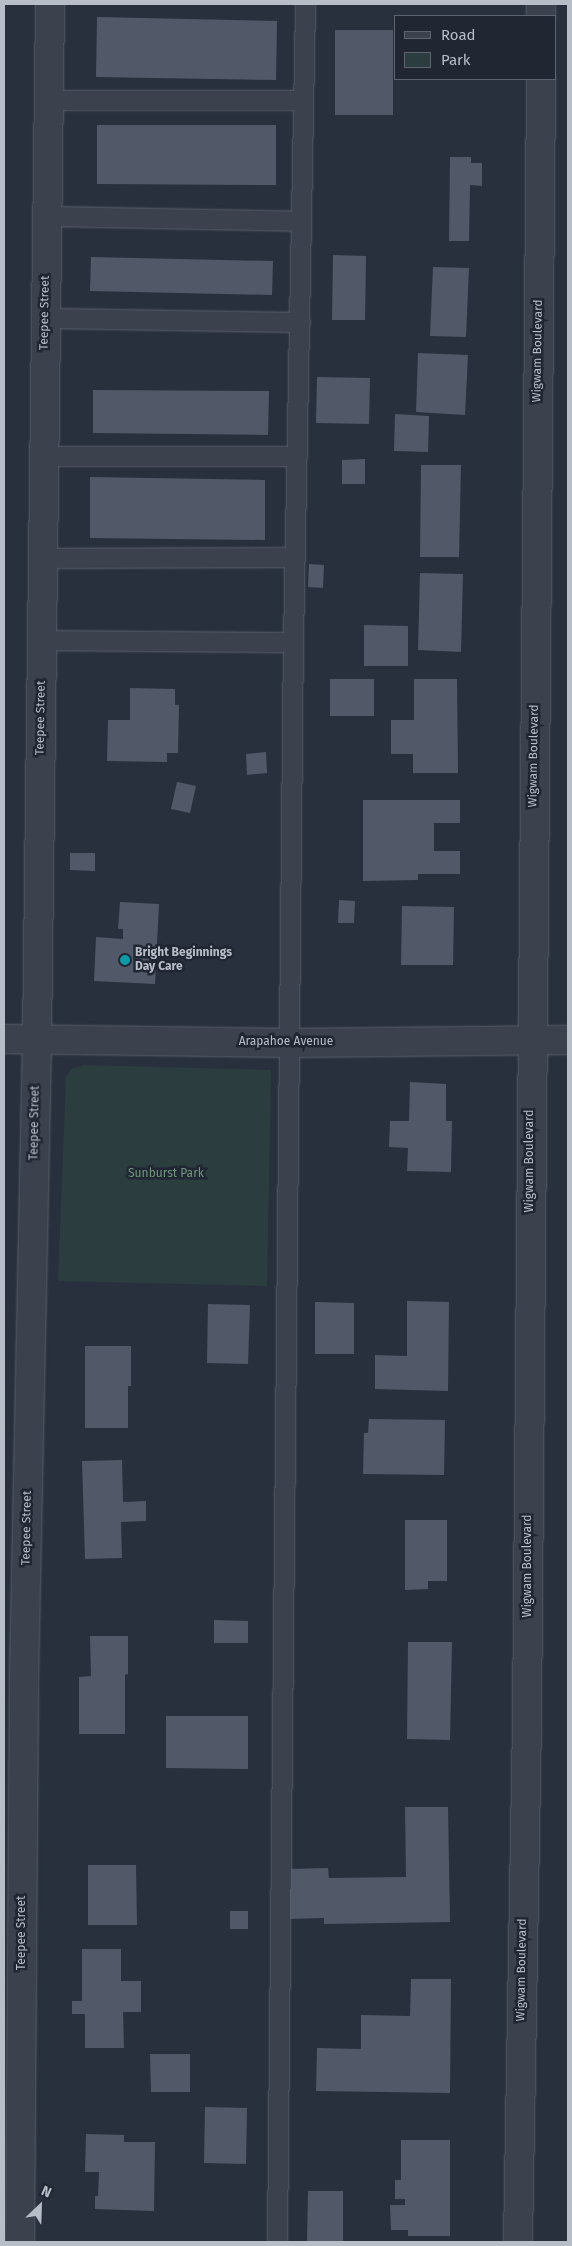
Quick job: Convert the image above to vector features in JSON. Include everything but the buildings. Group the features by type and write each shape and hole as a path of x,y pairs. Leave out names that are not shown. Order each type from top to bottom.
{"street":[{"name":"Teepee Street","path":"20,2242 14,1676 37,1040 50,4"},
{"name":"Wigwam Boulevard","path":"518,2242 527,1709 531,1040 541,80"},
{"name":"Arapahoe Avenue","path":"4,1040 291,1043 568,1040"}],"lane":[{"path":"277,2242 295,557 305,4"},
{"path":"48,100 303,100"},
{"path":"46,216 301,221"},
{"path":"45,318 300,322"},
{"path":"43,456 297,456"},
{"path":"42,558 295,557"},
{"path":"42,640 294,642"}],"green space":[{"name":"Sunburst Park","path":"83,1065 271,1070 267,1286 58,1281 66,1077 72,1069"}],"place":[{"name":"Bright Beginnings Day Care","path":"125,960"}]}
